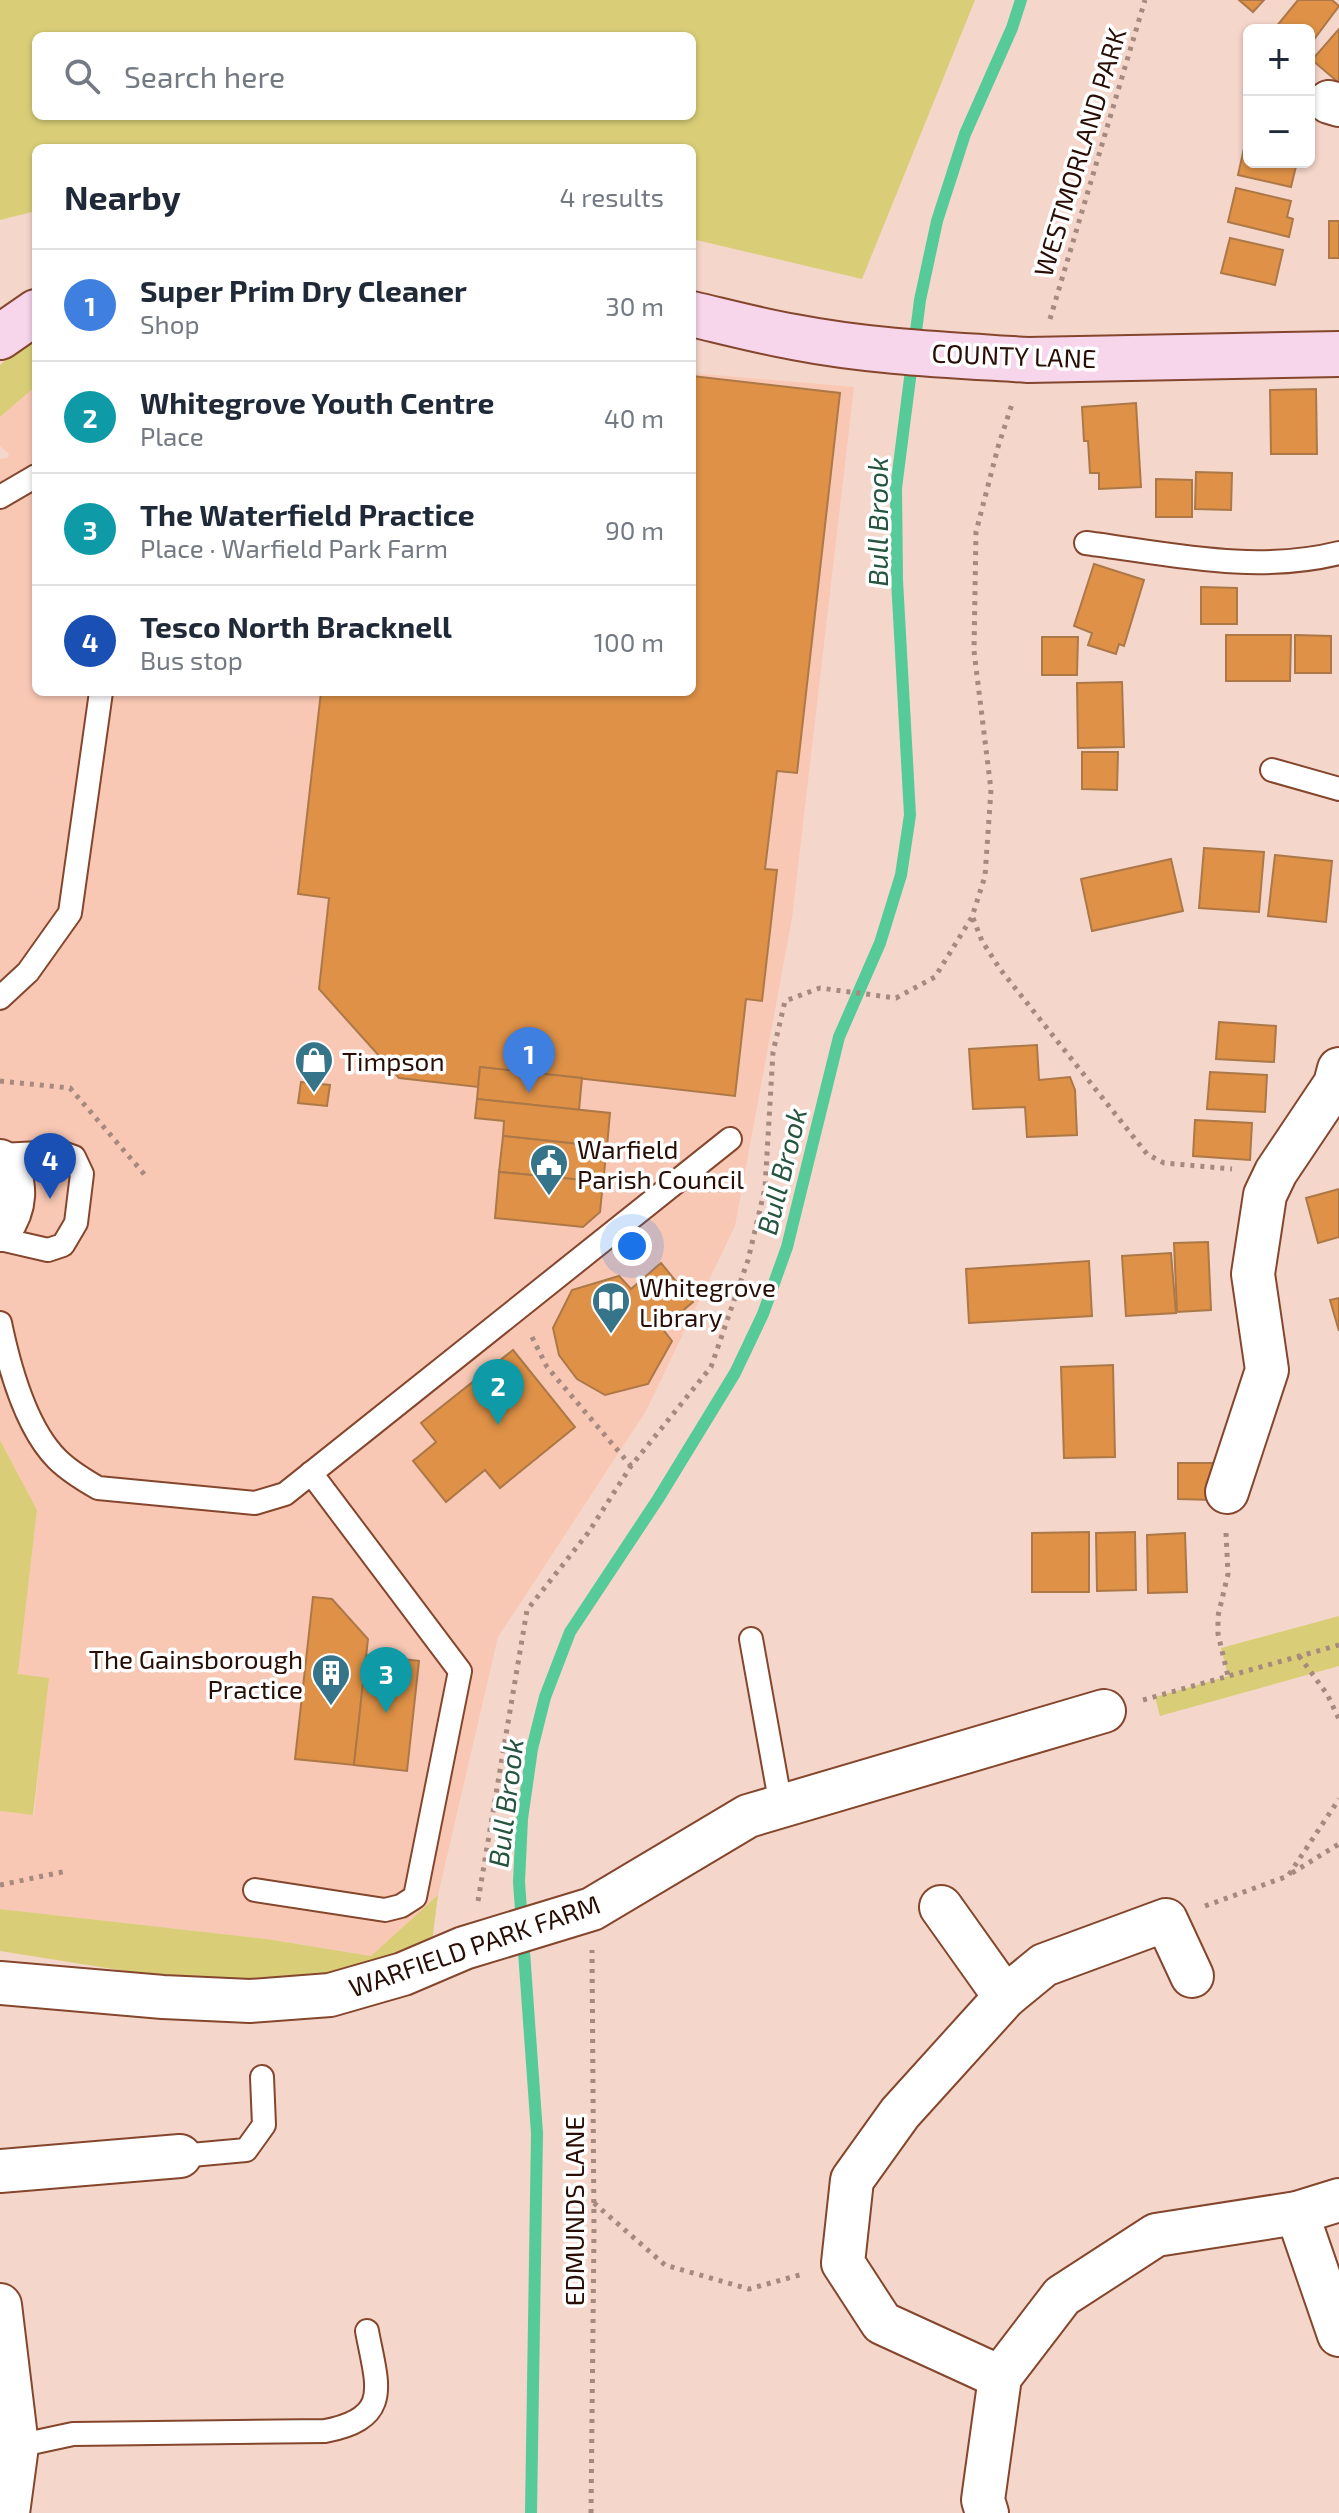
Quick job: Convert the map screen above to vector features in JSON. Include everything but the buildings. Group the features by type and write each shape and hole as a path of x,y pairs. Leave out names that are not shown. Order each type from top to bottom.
{"street":[{"path":"0,320 32,306"},
{"path":"0,337 32,315"},
{"name":"COUNTY LANE","path":"696,315 793,337 856,347 1005,358 1339,354"},
{"path":"1227,1492 1267,1370 1253,1274 1265,1195 1276,1172 1335,1084 1339,1069"},
{"path":"0,1161 11,1178 14,1194 11,1214 0,1230"},
{"name":"WARFIELD PARK FARM","path":"0,1983 250,2001 330,1995 403,1974 464,1948 592,1909 748,1816 1104,1711"},
{"path":"941,1907 1005,1997"},
{"path":"1000,2377 882,2323 843,2263 852,2180 900,2113 1005,1997 1044,1965 1166,1920 1192,1976"},
{"path":"0,2171 180,2156"},
{"path":"987,2513 983,2500 1000,2377 1062,2296 1156,2235 1297,2213 1339,2200"},
{"path":"1297,2213 1339,2335"},
{"path":"0,2305 17,2446 8,2513"}],"lane":[{"path":"0,497 32,478"},
{"path":"1086,543 1232,563 1287,562 1339,553"},
{"path":"0,998 28,972 70,913 100,696"},
{"path":"1272,770 1339,789"},
{"path":"0,1323 5,1347 39,1436 58,1460 98,1488 255,1503 285,1494 730,1139"},
{"path":"0,1155 60,1152 74,1157 82,1174 76,1223 63,1245 48,1250 0,1239"},
{"path":"255,1890 385,1910 401,1906 415,1897 460,1671 311,1473"},
{"path":"751,1639 781,1806"},
{"path":"180,2156 246,2150 264,2125 262,2077"},
{"path":"17,2446 73,2434 325,2431 346,2427 363,2419 373,2404 377,2384 367,2331"}],"path":[{"name":"WESTMORLAND PARK","path":"1052,315 1145,0"},
{"path":"464,1948 475,1917 527,1610 588,1533 631,1466 711,1367 748,1260 765,1188 773,1052 785,1001 820,988 896,998 935,977 972,917 985,876 991,790 974,651 976,532 998,447 1018,388"},
{"path":"972,917 982,941 1000,969 1137,1142 1154,1159 1164,1163 1276,1172"},
{"path":"0,1081 70,1088 145,1175"},
{"path":"517,1309 547,1367 631,1466"},
{"path":"1227,1492 1228,1574 1218,1616 1218,1634 1228,1676"},
{"path":"1104,1711 1339,1645"},
{"path":"1299,1656 1327,1694 1339,1719"},
{"path":"1288,1876 1339,1799"},
{"path":"1166,1920 1288,1876 1339,1844"},
{"path":"0,1885 67,1871"},
{"name":"EDMUNDS LANE","path":"591,2513 594,2203 592,1909"},
{"path":"594,2203 665,2265 749,2289 843,2263"}],"shaded area":[{"path":"0,0 975,0 862,279 696,240 696,144 32,144 32,212 0,220"},
{"path":"32,337 32,389 0,417 0,365"},
{"path":"696,373 854,387 792,918 735,1226 646,1411 498,1637 438,1895 371,1956 267,1939 0,1909 0,1811 34,1815 48,1678 18,1675 37,1510 0,1440 0,459 7,458 9,454 0,446 0,417 32,389 32,696 696,696"},
{"path":"0,1440 37,1510 18,1674 49,1678 33,1815 0,1811"},
{"path":"1339,1616 1339,1666 1160,1716 1155,1697 1228,1676 1221,1648"},
{"path":"438,1895 432,1942 329,1988 176,1979 0,1951 0,1909 267,1939 371,1956"}],"waterway":[{"name":"Bull Brook","path":"531,2513 537,2133 519,1882 522,1819 532,1749 545,1697 570,1632 658,1499 735,1373 763,1314 787,1247 839,1037 880,943 901,875 910,815 897,580 896,488 920,300 937,221 965,134 1012,28 1021,0"}],"place":[{"name":"Super Prim Dry Cleaner","path":"529,1093"},
{"name":"Timpson","path":"314,1094"},
{"name":"Warfield Parish Council","path":"549,1197"},
{"name":"Tesco North Bracknell","path":"50,1199"},
{"name":"Whitegrove Library","path":"611,1335"},
{"name":"Whitegrove Youth Centre","path":"498,1425"},
{"name":"The Gainsborough Practice","path":"331,1707"},
{"name":"The Waterfield Practice","path":"386,1713"}]}
